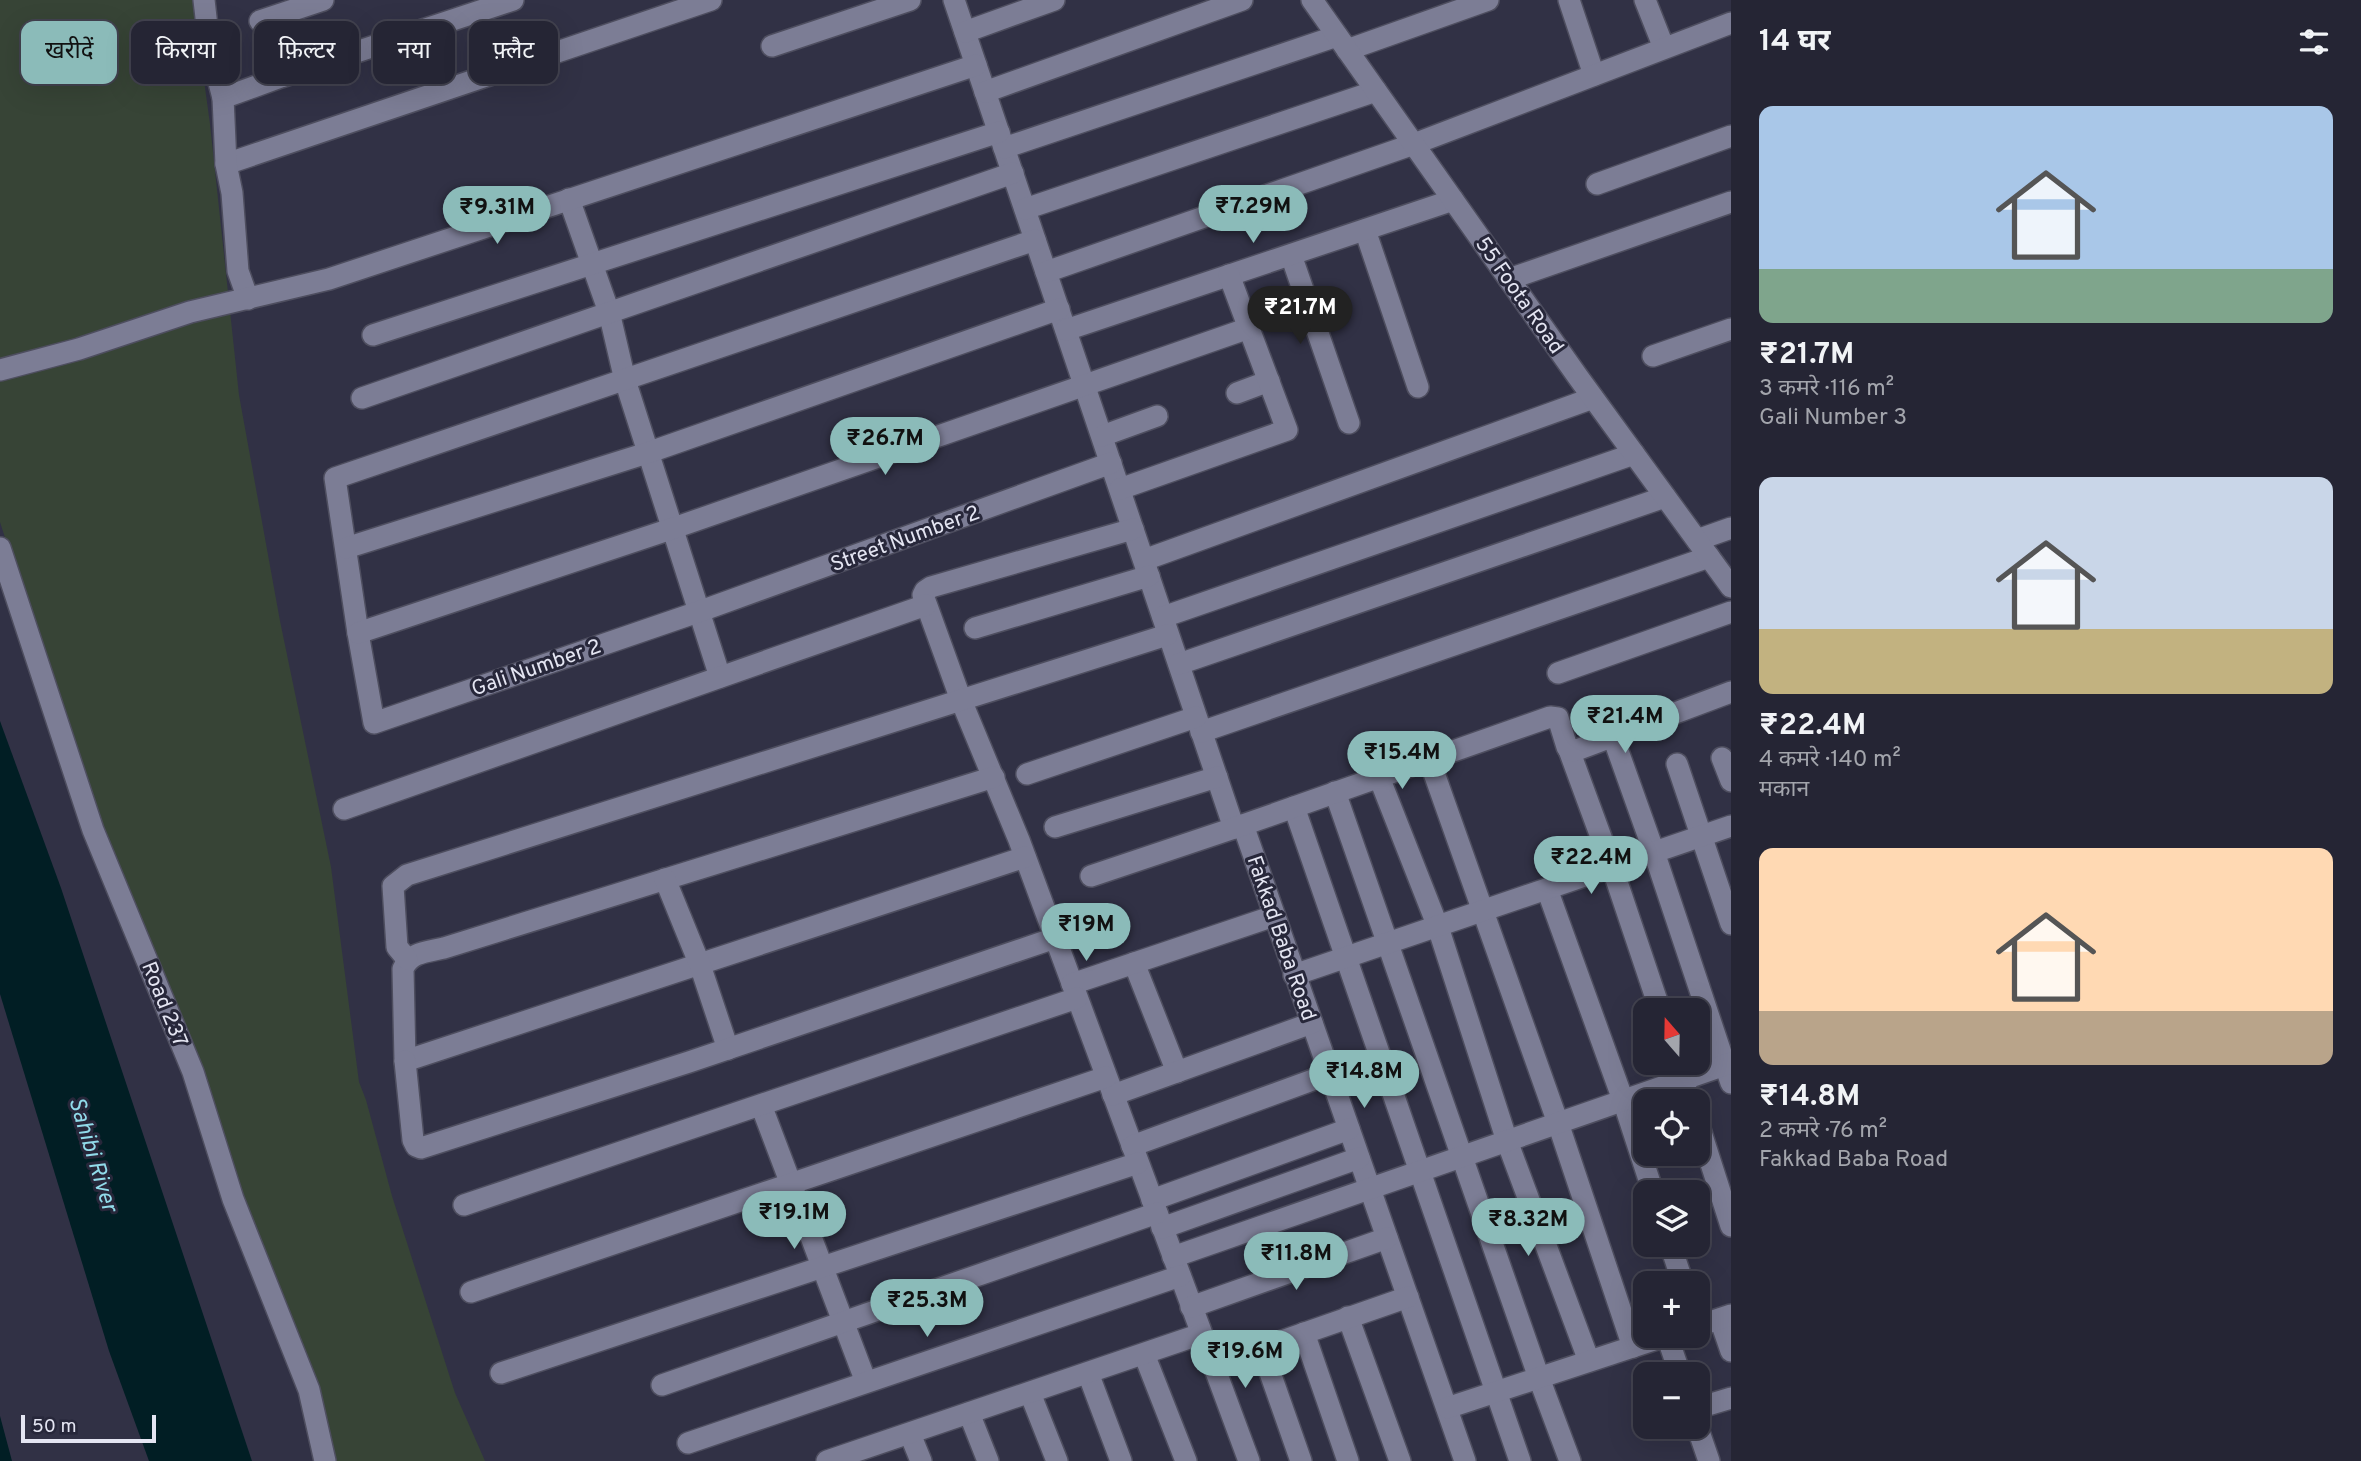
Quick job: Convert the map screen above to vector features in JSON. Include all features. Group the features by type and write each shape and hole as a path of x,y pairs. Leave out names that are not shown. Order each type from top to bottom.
{"street":[{"path":"204,0 209,44 223,98 226,164 232,193 238,271 248,299"},
{"path":"260,21 323,0"},
{"path":"223,98 513,0"},
{"path":"226,164 711,0"},
{"path":"772,46 910,0"},
{"name":"Fakkad Baba Road","path":"954,0 1217,777 1274,916 1465,1461"},
{"path":"965,32 1054,0"},
{"path":"985,92 1242,0"},
{"name":"55 Foota Road","path":"1312,0 1593,398 1731,587"},
{"path":"373,335 593,264 1002,140 1488,0"},
{"path":"1570,0 1594,75"},
{"path":"1645,0 1664,48"},
{"path":"1046,272 1413,144 1731,23"},
{"path":"0,370 79,349 190,312 341,275 976,65"},
{"path":"1025,209 1376,91"},
{"path":"1597,184 1731,136"},
{"path":"362,398 1013,173"},
{"path":"569,199 610,312 625,380 720,677"},
{"path":"1066,330 1453,200"},
{"path":"1509,279 1731,202"},
{"path":"1365,229 1418,387"},
{"path":"1035,240 335,478 358,633 1249,328"},
{"path":"1291,255 1349,423"},
{"path":"1120,489 1287,430 1229,275"},
{"path":"346,548 647,453 1059,309"},
{"path":"1653,356 1731,329"},
{"path":"1237,393 1269,381"},
{"path":"975,628 1146,568 1593,398"},
{"path":"1102,436 1157,416"},
{"path":"407,959 397,947 393,886 407,875 961,700 1634,454"},
{"name":"Street Number 2","path":"698,612 1111,463"},
{"path":"1179,664 1665,497"},
{"path":"1027,774 1199,725 1703,549 1731,528"},
{"path":"1133,529 931,587 923,595 961,700 1025,857 1249,1461"},
{"name":"Road 237","path":"0,548 93,830 193,1072 233,1199 309,1390 325,1461"},
{"path":"344,809 926,605"},
{"name":"Gali Number 2","path":"358,633 374,723 698,612"},
{"path":"1558,673 1731,612"},
{"path":"1569,750 1579,751 1731,692"},
{"path":"1091,876 1550,716 1558,718 1656,998"},
{"path":"1613,737 1729,1071 1710,1071"},
{"path":"1722,758 1731,781"},
{"path":"1429,760 1558,1123 1633,1347 1447,1408"},
{"path":"1677,764 1731,925"},
{"path":"994,777 444,948 413,955 407,959 403,969 405,1061 413,1140 416,1146 421,1148 1055,939"},
{"path":"1055,827 1217,777"},
{"path":"1379,777 1438,927 1507,1141 1589,1361"},
{"path":"1335,792 1570,1461"},
{"path":"1294,807 1520,1461"},
{"path":"1294,975 1731,825"},
{"path":"405,1061 1025,857"},
{"path":"665,879 700,965 728,1049"},
{"path":"1547,889 1649,1180"},
{"path":"464,1205 761,1104 1074,991 1134,963 1274,916"},
{"path":"1134,963 1177,1072"},
{"path":"471,1292 790,1184 1110,1086 1177,1072 1312,1023"},
{"path":"501,1373 822,1267 1135,1154 1329,1074"},
{"path":"688,1443 866,1382 1176,1266 1370,1188 1623,1101 1672,1075"},
{"path":"761,1104 866,1382"},
{"path":"1157,1214 1349,1129"},
{"path":"662,1385 1157,1214 1359,1158"},
{"path":"1710,1160 1731,1226"},
{"path":"1191,1307 1387,1238"},
{"path":"1213,1365 1408,1297"},
{"path":"1348,1317 1400,1461"},
{"path":"1725,1317 1731,1351"},
{"path":"1304,1333 1348,1461"},
{"path":"827,1461 859,1456 910,1434 1201,1334"},
{"path":"1261,1348 1301,1461"},
{"path":"1144,1353 1186,1461"},
{"path":"1088,1373 1121,1461"},
{"path":"1030,1392 1057,1461"},
{"path":"1710,1404 1731,1398"},
{"path":"969,1413 988,1461"},
{"path":"910,1434 921,1461"},
{"path":"1701,1439 1709,1461"}],"shaded area":[{"path":"0,0 193,0 196,21 131,21 131,84 205,84 239,395 280,621 331,867 359,1082 455,1393 485,1461 329,1461 104,846 0,522"}],"water":[{"name":"Sahibi River","path":"0,721 61,888 252,1461 149,1461 109,1351 0,994"},
{"path":"0,1416 12,1461 0,1461"}]}
